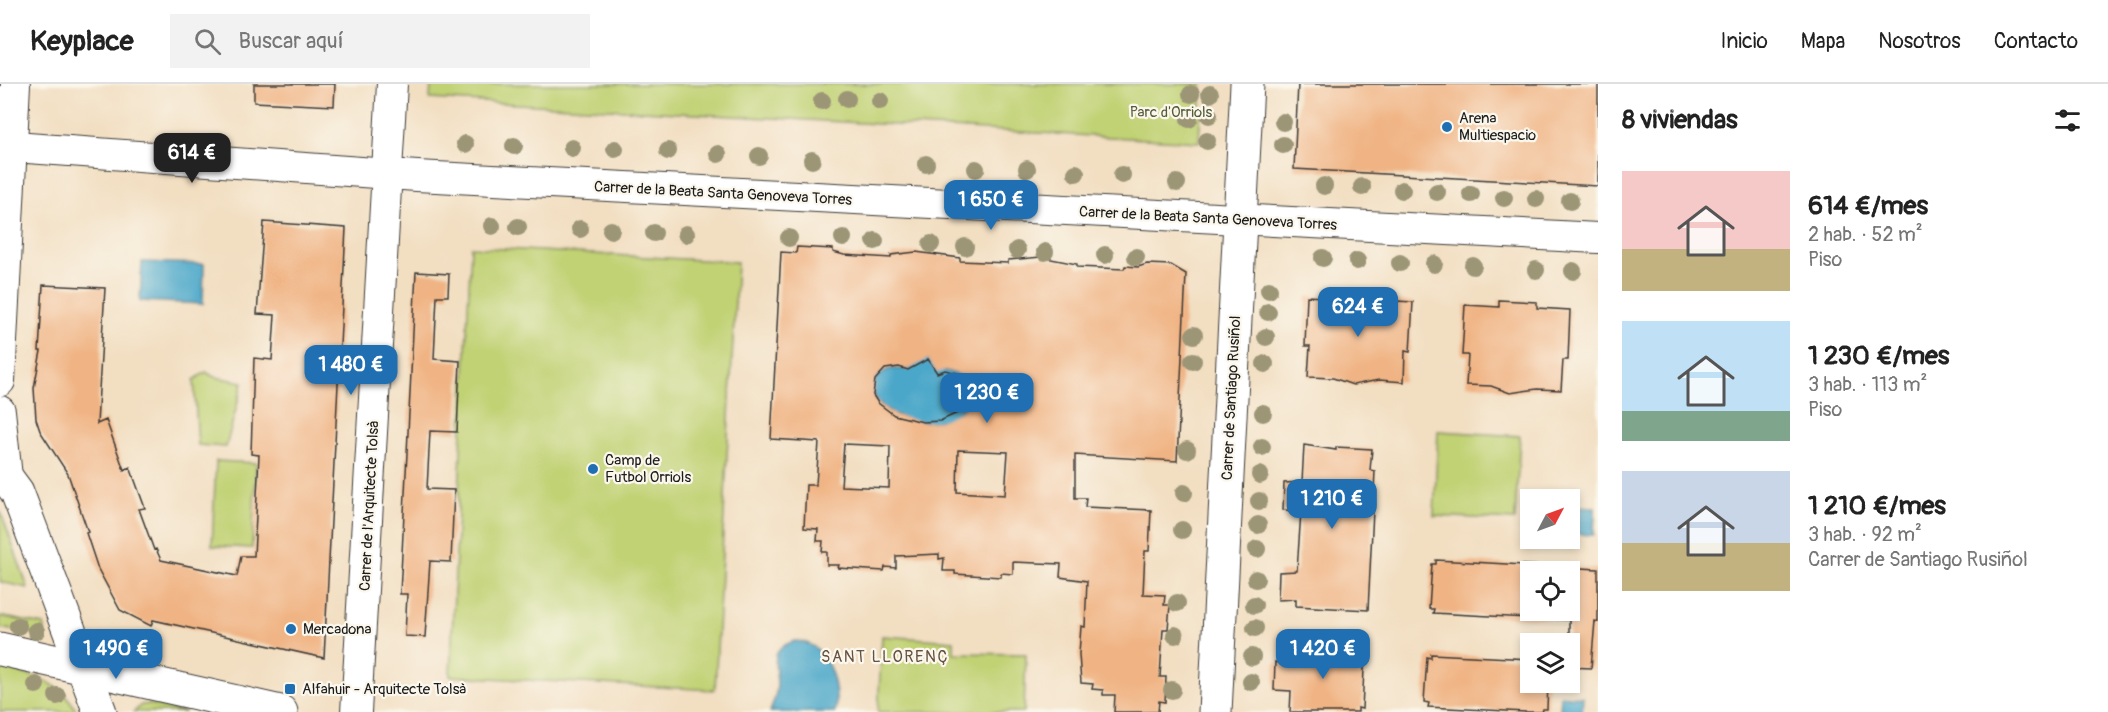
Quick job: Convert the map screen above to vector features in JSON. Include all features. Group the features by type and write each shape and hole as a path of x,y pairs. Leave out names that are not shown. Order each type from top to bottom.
{"street":[{"path":"0,381 7,146 15,84"},
{"name":"Carrer de l'Arquitecte Tolsà","path":"356,712 392,84"},
{"name":"Carrer de Santiago Rusiñol","path":"1215,712 1247,84"},
{"name":"Carrer de la Beata Santa Genoveva Torres","path":"7,146 387,173 1598,238"},
{"path":"0,411 4,473 17,492 100,712"},
{"path":"0,649 281,712"}],"green space":[{"name":"Parc d'Orriols","path":"431,84 1202,84 1199,142 430,99"},
{"name":"Camp de Futbol Orriols","path":"471,247 737,262 715,690 450,676"},
{"path":"206,372 214,377 243,382 226,447 198,445 194,380"},
{"path":"1438,431 1520,436 1515,520 1434,516"},
{"path":"216,461 256,463 252,548 212,546"},
{"path":"0,510 28,588 0,582"},
{"path":"0,616 44,625 45,630 40,635 0,628"},
{"path":"882,636 954,641 954,653 1026,654 1024,712 878,712"},
{"path":"0,668 34,677 54,686 63,692 77,712 0,712"},
{"path":"150,704 186,712 134,712 141,705"}],"water":[{"path":"142,262 204,264 203,304 140,301"},
{"path":"916,347 932,363 967,379 971,397 958,413 939,421 919,421 900,416 884,407 874,395 874,383 885,371 911,368"},
{"path":"1580,506 1595,507 1594,535 1580,534"},
{"path":"795,641 815,648 829,666 835,690 835,712 770,712 777,688 775,663 777,653 786,644"},
{"path":"1561,695 1583,697 1582,712 1560,712"}],"building":[{"path":"254,84 335,84 334,106 254,102"},
{"name":"Arena Multiespacio","path":"1298,84 1598,84 1598,186 1294,169"},
{"path":"264,222 346,228 324,658 153,620 151,626 120,610 98,569 68,474 40,431 36,419 34,388 41,351 39,351 43,285 105,288 97,424 106,420 124,470 130,467 145,508 139,509 154,550 156,549 161,560 237,576 241,556 254,556 259,455 251,454 254,358 272,360 275,315 257,314"},
{"path":"797,247 833,249 833,252 844,255 891,258 891,255 916,252 960,258 960,261 1008,263 1008,260 1041,257 1077,264 1077,267 1124,269 1125,266 1138,267 1147,264 1171,265 1186,274 1177,461 1075,455 1075,498 1086,498 1085,507 1151,510 1149,551 1145,551 1143,594 1165,595 1164,605 1170,605 1168,629 1163,629 1160,677 1166,677 1165,702 1159,701 1158,712 1114,712 1115,695 1103,695 1103,690 1092,689 1093,684 1081,683 1079,654 1081,626 1085,627 1087,581 1060,577 1061,564 1013,562 1013,574 1001,573 1001,577 943,571 944,558 939,559 939,554 896,556 896,568 885,567 884,571 838,568 839,565 827,565 827,552 822,552 823,541 817,541 818,529 804,528 806,485 816,485 819,442 771,439 781,252 796,253","holes":["928,359 937,373 945,370 961,374 974,390 964,410 940,421 923,422 894,415 878,403 873,395 875,380 885,369 899,367 908,370","844,444 890,446 889,488 841,486","958,450 1008,452 1005,495 957,492"]},
{"path":"416,272 449,274 448,296 437,296 434,359 460,361 457,432 430,431 427,489 454,490 451,562 430,561 425,637 405,636 407,594 400,594"},
{"path":"1341,292 1379,294 1379,300 1413,302 1410,352 1405,351 1404,382 1379,380 1353,385 1333,378 1308,377 1310,346 1305,346 1307,296 1341,298"},
{"path":"1499,300 1537,302 1537,308 1570,310 1568,360 1563,360 1561,390 1537,389 1510,393 1491,386 1466,385 1468,355 1462,355 1465,305 1499,307"},
{"path":"1304,445 1336,450 1336,447 1372,449 1370,470 1375,471 1368,610 1296,606 1296,599 1278,600 1279,572 1297,571 1301,511 1283,510 1284,483 1302,482"},
{"path":"1436,560 1520,565 1520,617 1433,613 1434,609 1429,609 1432,564 1436,564"},
{"path":"1580,568 1598,569 1598,622 1595,621 1591,668 1580,668 1580,633 1569,633 1569,621 1580,621"},
{"path":"1293,647 1365,650 1362,709 1358,708 1358,712 1290,712 1291,691 1274,690 1275,662 1288,665 1288,661 1292,661"},
{"path":"1431,654 1520,658 1520,693 1548,693 1547,709 1543,709 1542,712 1526,712 1428,707 1429,703 1424,702 1427,657 1431,658"}],"place":[{"name":"Arena Multiespacio","path":"1447,127"},
{"name":"Camp de Futbol Orriols","path":"593,469"},
{"name":"Mercadona","path":"291,629"},
{"name":"Alfahuir - Arquitecte Tolsà","path":"290,689"}],"district":[{"name":"SANT LLORENÇ","path":"885,656"}]}
